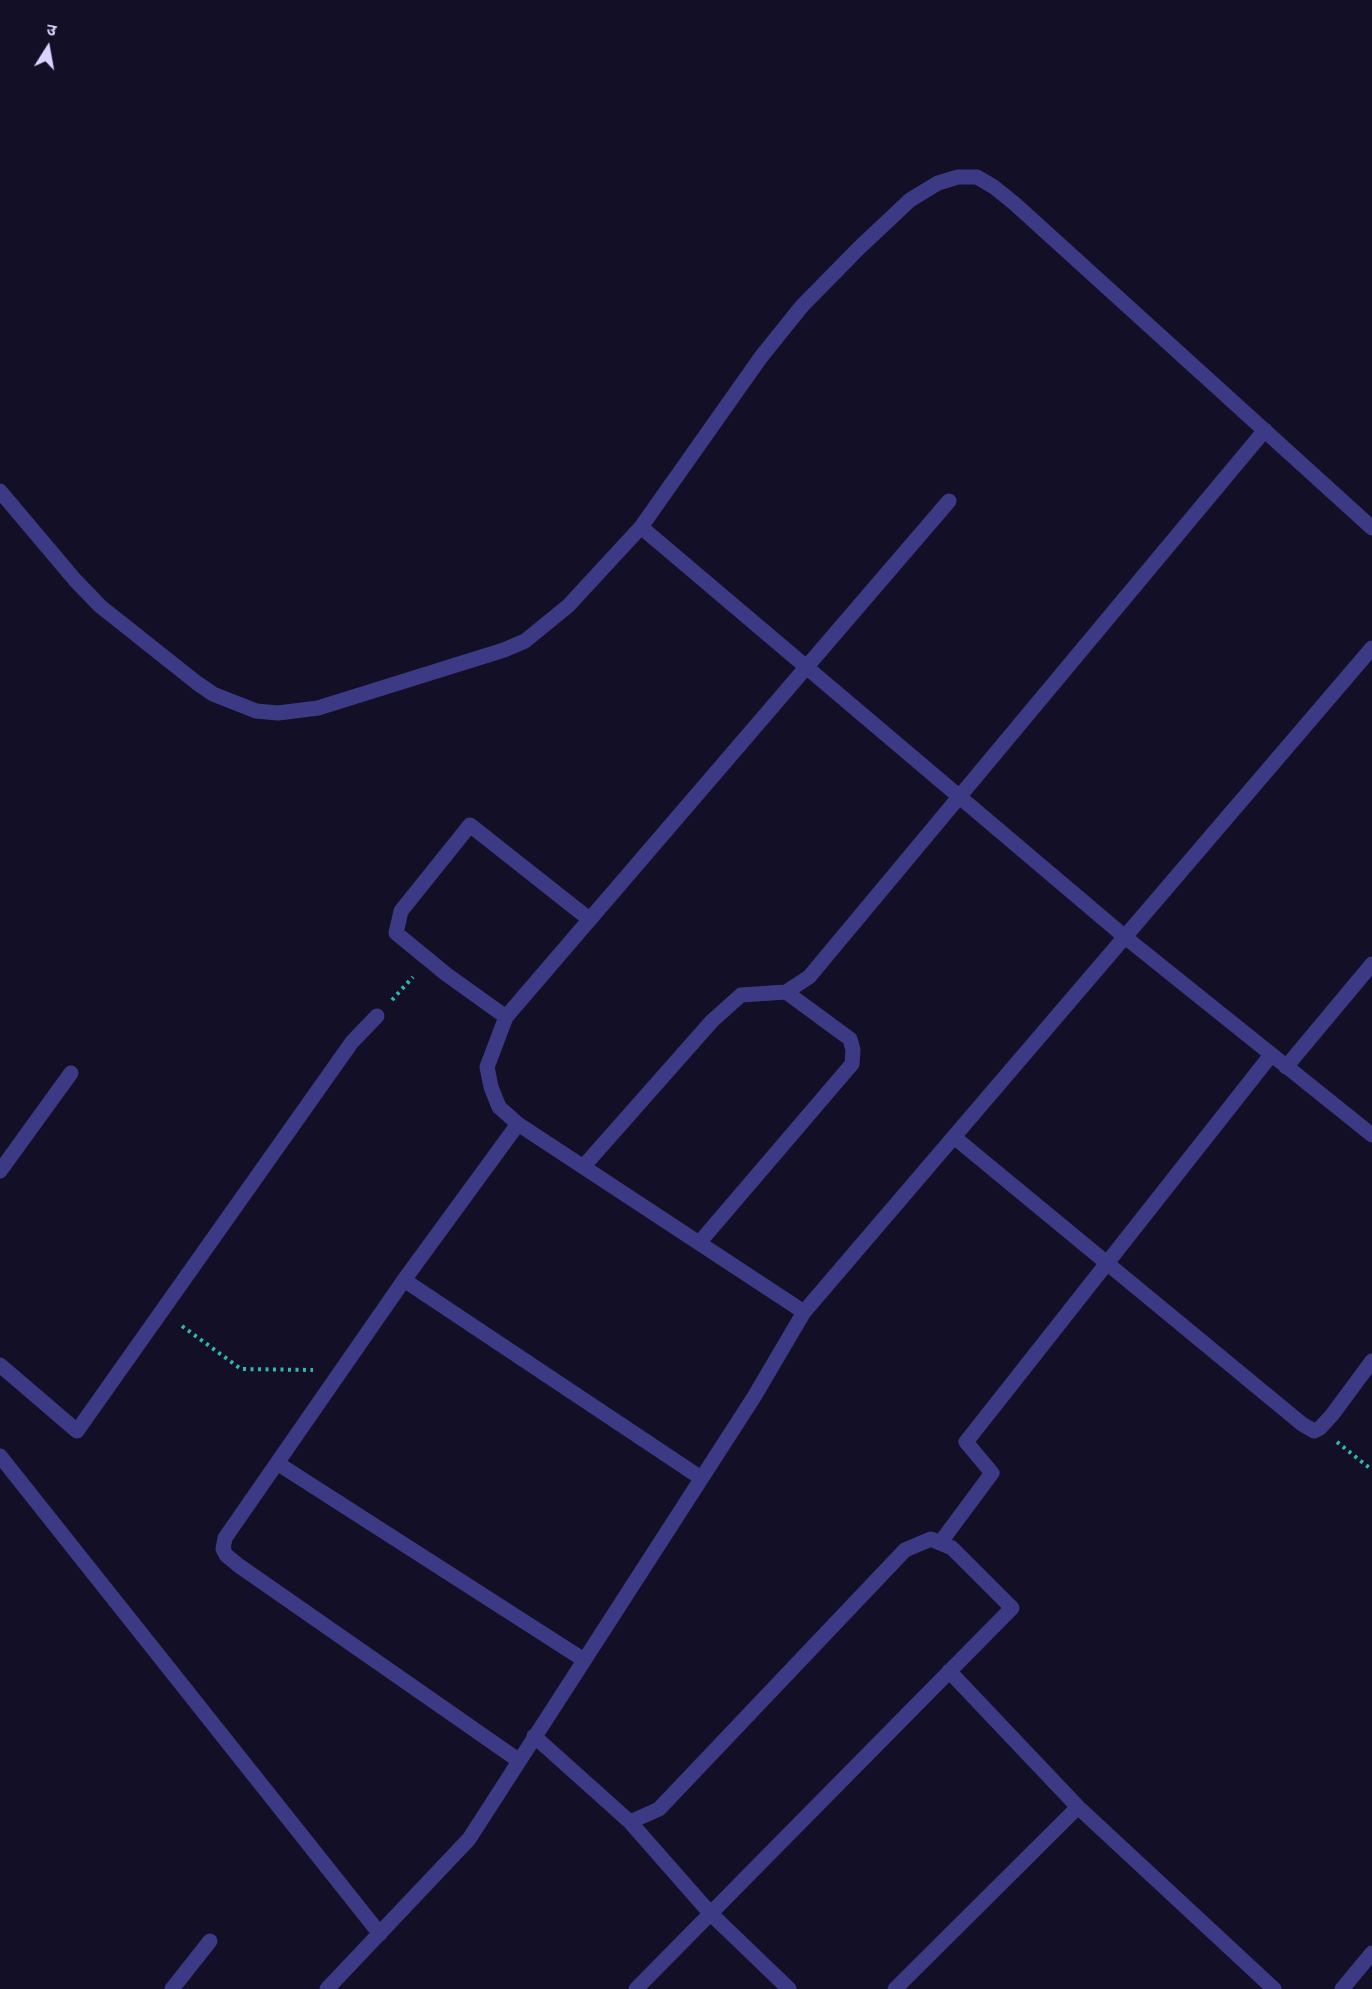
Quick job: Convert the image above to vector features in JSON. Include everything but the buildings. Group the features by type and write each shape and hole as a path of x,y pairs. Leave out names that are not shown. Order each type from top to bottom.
{"street":[{"path":"0,491 99,606 213,694 256,711 278,713 318,708 504,650 525,641 568,606 641,527 761,357 802,306 859,248 910,200 938,183 958,177 977,177 994,187 1372,528"},
{"path":"584,1167 712,1021 741,995 786,992 809,977 1265,430"},
{"path":"804,1312 518,1124 499,1107 491,1087 487,1067 506,1017 949,501"},
{"path":"641,527 1125,937 1372,1135"},
{"path":"327,1989 469,1839 754,1397 804,1312 1372,648"},
{"path":"506,1017 396,933 401,911 470,825 589,919"},
{"path":"1286,1067 1372,964"},
{"path":"699,1243 852,1064 853,1050 850,1039 786,992"},
{"path":"0,1365 77,1431 352,1042 377,1016"},
{"path":"940,1543 992,1473 966,1442 1271,1055"},
{"path":"0,1171 71,1073"},
{"path":"518,1124 341,1370 225,1538 223,1549 226,1555 518,1760"},
{"path":"954,1137 1302,1424 1314,1431 1320,1428 1372,1361"},
{"path":"404,1280 701,1478"},
{"path":"0,1456 380,1934"},
{"path":"277,1463 584,1660"},
{"path":"630,1822 659,1809 905,1550 931,1539 952,1548 1012,1608 636,1989"},
{"path":"949,1671 1078,1807 1274,1989"},
{"path":"534,1736 630,1822 711,1913 789,1989"},
{"path":"895,1989 1078,1807"},
{"path":"172,1989 210,1941"},
{"path":"1342,1989 1372,1953"}],"path":[{"path":"377,1016 428,959"},
{"path":"162,1311 241,1369 341,1370"},
{"path":"1320,1428 1372,1470"}]}
